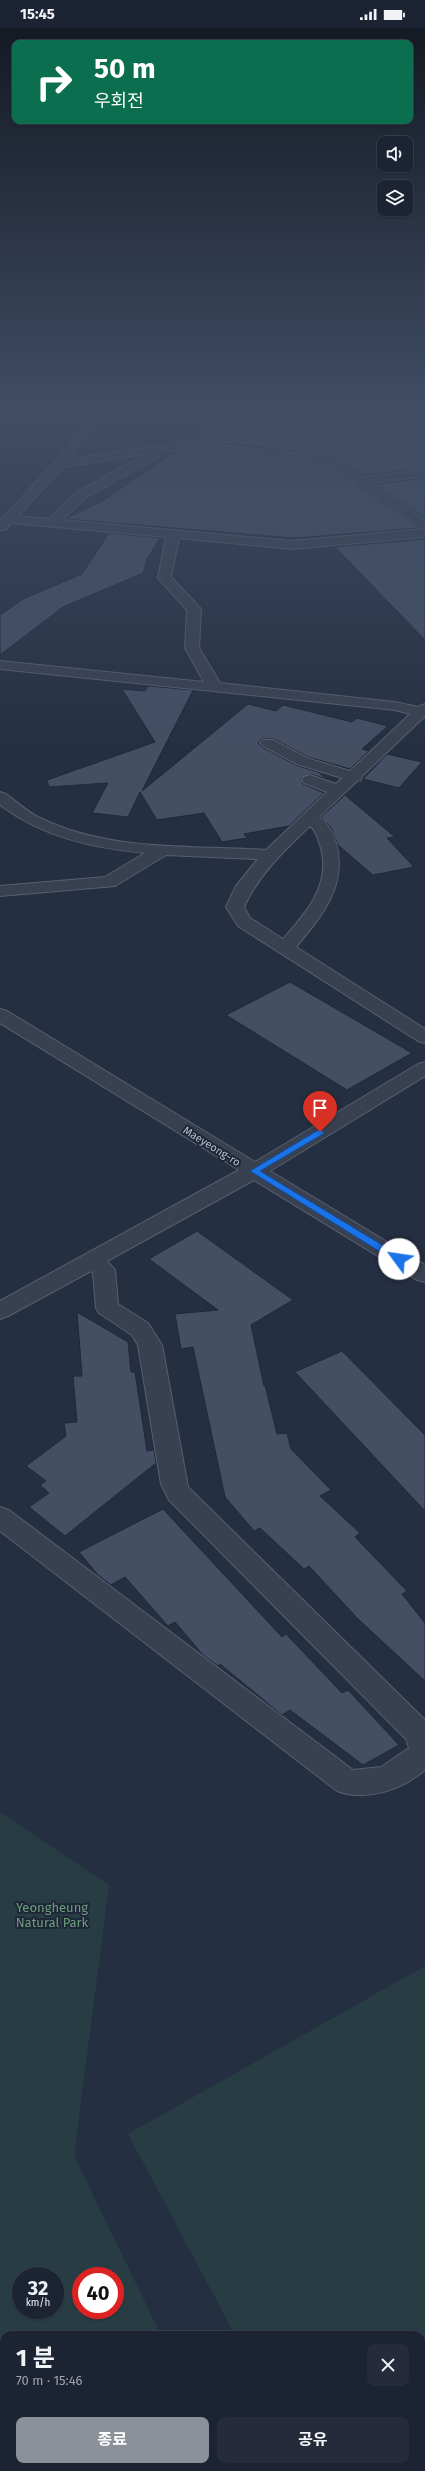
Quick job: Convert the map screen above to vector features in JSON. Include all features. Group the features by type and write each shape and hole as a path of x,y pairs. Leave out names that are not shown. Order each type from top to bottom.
{"street":[{"path":"0,529 6,521"},
{"path":"37,521 173,535 292,545 425,533"},
{"path":"173,535 164,578 194,609 192,648 214,686"},
{"path":"0,665 214,686 422,710"},
{"path":"422,710 355,777 270,855 245,886 235,907 244,922 425,1037"},
{"path":"268,742 302,761 355,777"},
{"path":"310,780 339,791"},
{"path":"0,796 31,820 82,838 162,850 270,855"},
{"path":"285,948 325,898 332,876 330,846 321,826 309,819"},
{"path":"0,891 109,882 162,850"},
{"name":"Maeyeong-ro","path":"0,1015 425,1275"},
{"path":"0,1311 254,1171 425,1068"},
{"path":"0,1518 347,1782 360,1784 390,1778 410,1768 424,1752 423,1741 416,1730 178,1493 174,1484 150,1345 140,1329 107,1308 104,1270 92,1261"}],"green space":[{"name":"Yeongheung Natural Park","path":"0,1812 109,1885 74,2156 159,2331 0,2331"},
{"path":"425,1966 425,2331 233,2331 128,2134"}],"building":[{"path":"89,521 410,521 420,528 295,538"},
{"path":"109,533 160,538 147,559 143,573 63,607 0,655 0,615 23,599 82,574"},
{"path":"425,539 425,640 335,547"},
{"path":"148,686 193,690 142,791 248,704 276,711 283,705 352,722 357,718 388,726 362,749 369,751 350,769 308,757 274,739 262,739 258,743 262,747 296,765 318,772 327,779 310,774 301,779 303,784 324,793 289,826 244,834 247,838 222,842 204,813 157,820 140,792 128,817 92,813 108,783 49,787 47,780 155,742 122,689 145,691"},
{"path":"387,754 422,762 399,788 363,779"},
{"path":"345,795 395,837 387,838 414,867 373,875 338,845 331,827 321,817"},
{"path":"290,982 412,1053 347,1090 226,1015"},
{"path":"197,1231 293,1300 251,1325 264,1386 265,1385 277,1434 287,1433 291,1449 331,1490 320,1496 360,1533 355,1537 407,1591 402,1594 425,1623 425,1681 358,1619 309,1566 304,1569 260,1528 254,1531 225,1497 193,1347 181,1349 175,1314 218,1310 149,1259"},
{"path":"77,1312 128,1342 131,1372 135,1372 147,1451 154,1450 156,1463 65,1536 29,1507 49,1493 40,1485 46,1481 26,1466 66,1436 64,1423 77,1422 73,1376 82,1376"},
{"path":"342,1351 425,1435 425,1511 295,1372"},
{"path":"163,1509 282,1637 286,1634 342,1693 348,1690 399,1745 363,1765 290,1710 282,1715 220,1664 218,1666 203,1655 175,1622 168,1626 125,1577 111,1585 98,1575 79,1552"}],"route":[{"path":"320,1132 254,1171 399,1259"}]}
